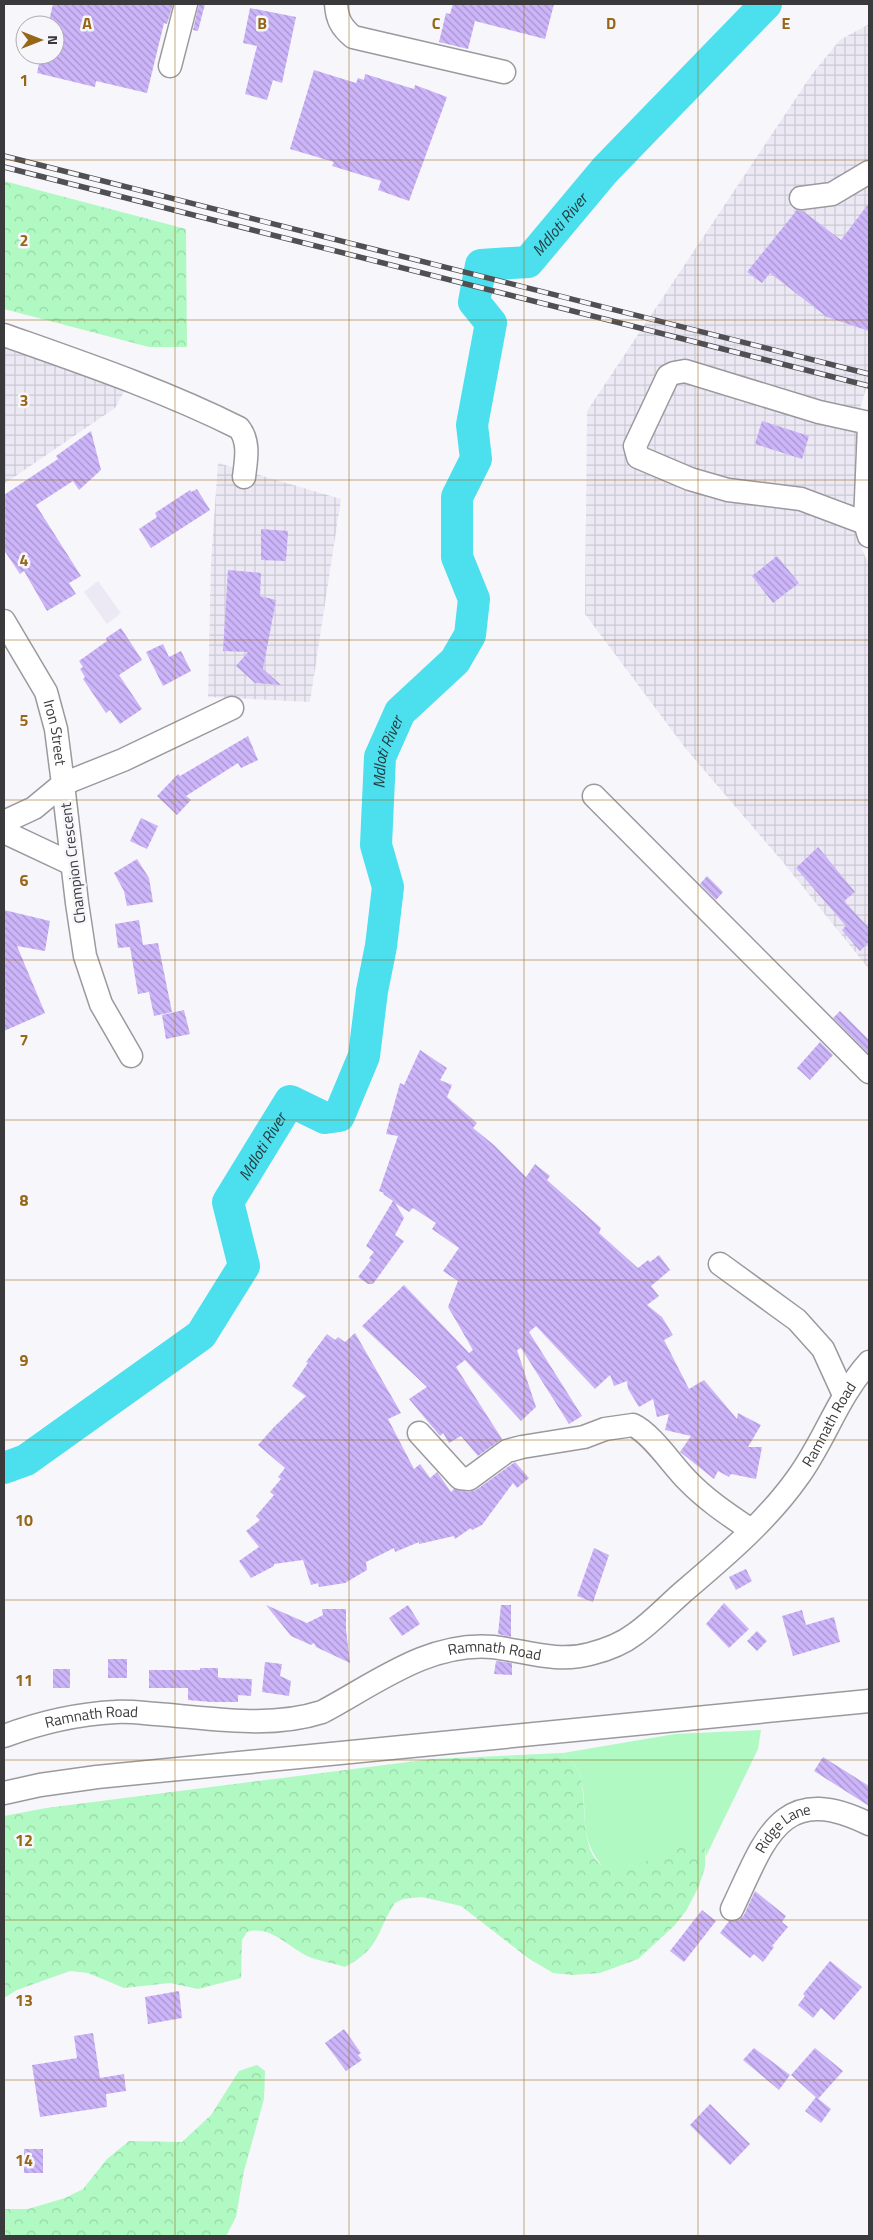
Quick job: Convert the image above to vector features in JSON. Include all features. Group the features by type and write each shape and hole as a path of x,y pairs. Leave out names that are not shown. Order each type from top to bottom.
{"street":[{"path":"170,66 186,4"},
{"path":"336,4 343,29 353,37 504,72"},
{"path":"801,198 832,194 869,172"},
{"path":"4,336 85,364 168,396 239,428 244,435 246,443 244,476"},
{"path":"684,372 818,412 869,425 867,530 802,499 728,490 690,479 638,457 635,446 668,376 684,372"},
{"name":"Iron Street","path":"4,622 46,692 56,729 63,784 34,808 4,822"},
{"name":"Champion Crescent","path":"131,1056 101,1004 85,956 63,784 123,760 232,708"},
{"path":"594,796 869,1072"},
{"path":"4,832 72,864"},
{"path":"720,1264 797,1320 822,1349 844,1395"},
{"name":"Ramnath Road","path":"4,1736 28,1727 75,1717 116,1712 216,1720 276,1721 306,1717 322,1712 414,1662 440,1652 492,1647 561,1658 588,1655 620,1643 635,1634 751,1530 777,1504 799,1476 844,1395 869,1362"},
{"path":"420,1433 460,1478 469,1479 507,1451 584,1437 605,1429 633,1425 666,1456 687,1481 713,1503 751,1530"},
{"path":"4,1792 97,1777 869,1700"},
{"name":"Ridge Lane","path":"732,1909 763,1846 771,1834 790,1814 804,1809 838,1811 869,1824"}],"shaded area":[{"path":"869,24 869,378 860,409 855,456 855,509 861,547 869,565 869,969 782,861 686,749 585,614 587,411 812,74 840,40"},
{"path":"4,341 130,381 115,408 4,484"},
{"path":"218,463 341,499 310,702 208,697 211,562"},
{"path":"98,581 121,613 107,624 84,592"}],"green space":[{"path":"4,181 186,229 187,347 149,347 4,309"},
{"path":"761,1730 758,1749 706,1856 705,1847 678,1847 626,1872 605,1869 596,1857 587,1834 583,1787 579,1771 563,1753 675,1734"},
{"path":"563,1753 579,1771 589,1845 594,1857 603,1866 625,1871 677,1847 696,1845 705,1847 705,1867 699,1886 686,1911 674,1926 638,1959 600,1973 572,1975 553,1973 528,1958 461,1906 422,1897 403,1899 395,1903 372,1946 357,1960 345,1967 307,1956 271,1934 255,1931 247,1932 242,1940 241,1978 198,1989 170,1983 124,1988 88,1973 70,1971 17,1990 4,1998 4,1816 46,1808 432,1759"},
{"path":"257,2065 265,2071 264,2099 244,2171 236,2217 226,2236 4,2236 4,2209 28,2209 65,2198 83,2189 107,2159 129,2141 182,2142 211,2115 239,2071"}],"building":[{"path":"53,4 173,4 167,24 164,23 147,93 96,81 95,87 37,73 39,65 65,65 65,15 50,15"},
{"path":"199,4 205,4 198,31 193,30"},
{"path":"453,4 554,4 545,39 475,21 468,49 439,42 446,13 450,14"},
{"path":"250,8 296,17 282,83 273,80 267,100 245,94 257,46 243,43"},
{"path":"314,70 356,83 358,78 364,80 365,74 414,89 415,85 447,97 409,201 378,190 381,181 332,166 334,162 290,149"},
{"path":"869,203 869,331 827,317 770,273 762,283 747,272 797,210 803,211 841,240"},
{"path":"762,421 809,436 802,459 755,444"},
{"path":"91,431 101,470 79,490 73,481 36,505 81,576 69,583 76,594 47,611 24,571 20,574 4,550 4,495 58,459 56,456"},
{"path":"197,489 210,510 151,548 139,529 157,517 155,513 190,490 191,492"},
{"path":"261,529 288,531 286,561 261,560"},
{"path":"777,556 799,583 773,603 752,576"},
{"path":"228,570 261,573 260,596 276,600 263,669 281,685 255,683 236,666 248,652 223,651"},
{"path":"121,628 142,660 119,675 142,709 120,724 110,710 106,713 83,679 85,677 80,669 83,667 79,661 107,641 106,638"},
{"path":"163,644 169,657 181,651 191,671 163,686 146,652"},
{"path":"248,736 258,760 241,768 238,763 186,796 191,800 177,815 157,796 178,774 180,776"},
{"path":"141,818 158,826 147,849 130,841"},
{"path":"818,847 855,892 844,901 869,928 869,942 860,951 842,930 846,926 796,868"},
{"path":"137,859 149,878 153,902 127,906 124,891 114,873"},
{"path":"707,876 723,892 716,900 700,884"},
{"path":"4,910 50,921 45,951 17,946 45,1013 4,1031"},
{"path":"139,920 143,945 158,943 172,1012 154,1016 149,992 138,994 130,947 118,948 115,924"},
{"path":"184,1010 190,1034 166,1039 162,1015"},
{"path":"840,1011 869,1040 869,1054 833,1018"},
{"path":"820,1042 833,1055 810,1080 797,1068"},
{"path":"420,1050 447,1068 440,1080 452,1085 447,1097 477,1123 473,1128 494,1145 526,1177 535,1164 550,1176 547,1180 601,1228 599,1233 638,1268 648,1260 650,1262 659,1255 670,1270 651,1286 659,1296 647,1305 662,1317 673,1335 664,1340 689,1389 704,1380 737,1419 738,1413 761,1425 748,1447 762,1447 756,1479 731,1474 729,1477 718,1471 714,1479 680,1452 691,1436 665,1430 669,1414 657,1417 653,1399 639,1407 628,1389 627,1381 614,1386 610,1375 595,1389 536,1326 529,1332 582,1416 569,1424 521,1348 517,1350 536,1407 521,1421 465,1360 456,1367 502,1439 478,1456 461,1436 449,1443 443,1433 440,1436 409,1399 427,1387 362,1326 404,1285 469,1353 473,1350 448,1307 458,1281 443,1271 459,1248 432,1229 436,1223 413,1208 409,1212 395,1203 404,1218 395,1235 404,1241 373,1284 368,1284 358,1277 371,1260 369,1258 374,1252 366,1246 393,1201 379,1191 398,1136 386,1134 400,1083 404,1085"},
{"path":"355,1333 401,1413 388,1419 414,1469 420,1464 430,1478 437,1472 451,1492 454,1489 468,1492 476,1490 515,1462 529,1478 517,1488 513,1483 482,1525 472,1530 471,1528 455,1539 454,1536 419,1544 419,1542 395,1552 394,1548 366,1562 367,1570 345,1583 319,1587 318,1583 311,1585 303,1560 274,1564 274,1566 251,1578 239,1561 259,1547 246,1531 260,1520 256,1516 274,1495 270,1492 281,1479 278,1477 285,1468 258,1445 306,1396 292,1386 308,1363 306,1362 327,1334 335,1340 338,1337 345,1342"},
{"path":"594,1548 609,1555 593,1602 577,1596"},
{"path":"746,1569 752,1581 736,1590 729,1577"},
{"path":"724,1603 749,1629 729,1648 706,1624"},
{"path":"266,1605 307,1623 323,1615 322,1609 346,1609 350,1663 316,1647 314,1643 311,1645 291,1636"},
{"path":"408,1605 420,1624 402,1636 389,1618"},
{"path":"501,1605 511,1605 511,1637 498,1634"},
{"path":"802,1610 806,1625 834,1617 840,1642 793,1656 782,1616"},
{"path":"757,1631 767,1641 757,1651 747,1641"},
{"path":"108,1659 127,1659 127,1678 108,1678"},
{"path":"496,1661 512,1663 512,1675 494,1674"},
{"path":"265,1662 282,1664 280,1676 291,1681 289,1696 262,1692"},
{"path":"200,1668 218,1668 218,1677 221,1678 252,1679 251,1696 238,1695 238,1702 211,1702 188,1700 188,1688 149,1688 149,1670 200,1670"},
{"path":"53,1669 70,1669 70,1688 53,1688"},
{"path":"823,1757 869,1786 869,1806 814,1771"},
{"path":"755,1891 786,1916 782,1922 788,1927 772,1946 774,1947 763,1962 754,1954 750,1958 720,1933 729,1921 739,1920 744,1915"},
{"path":"702,1910 716,1921 684,1962 670,1951"},
{"path":"830,1961 862,1987 834,2020 821,2008 813,2018 798,2005 805,1996 803,1994"},
{"path":"179,1991 182,2018 148,2024 145,1997"},
{"path":"344,2029 361,2053 358,2055 362,2060 346,2071 325,2043"},
{"path":"93,2033 100,2078 124,2074 126,2091 106,2094 107,2107 40,2117 32,2065 77,2058 74,2036"},
{"path":"754,2048 790,2075 779,2090 743,2060"},
{"path":"815,2048 843,2071 818,2099 791,2075"},
{"path":"816,2097 831,2109 821,2123 805,2111"},
{"path":"710,2104 750,2144 730,2165 690,2125"},
{"path":"24,2149 43,2149 43,2173 24,2173"}],"waterway":[{"name":"Mdloti River","path":"4,1468 26,1460 201,1335 244,1266 228,1202 290,1101 325,1118 339,1116 364,1056 388,887 376,845 380,757 400,712 455,661 470,635 474,599 457,557 457,497 476,459 472,425 491,323 474,302 481,265 528,262 605,170 766,4"}],"railway":[{"path":"4,156 869,374"},
{"path":"4,167 869,386"}]}
